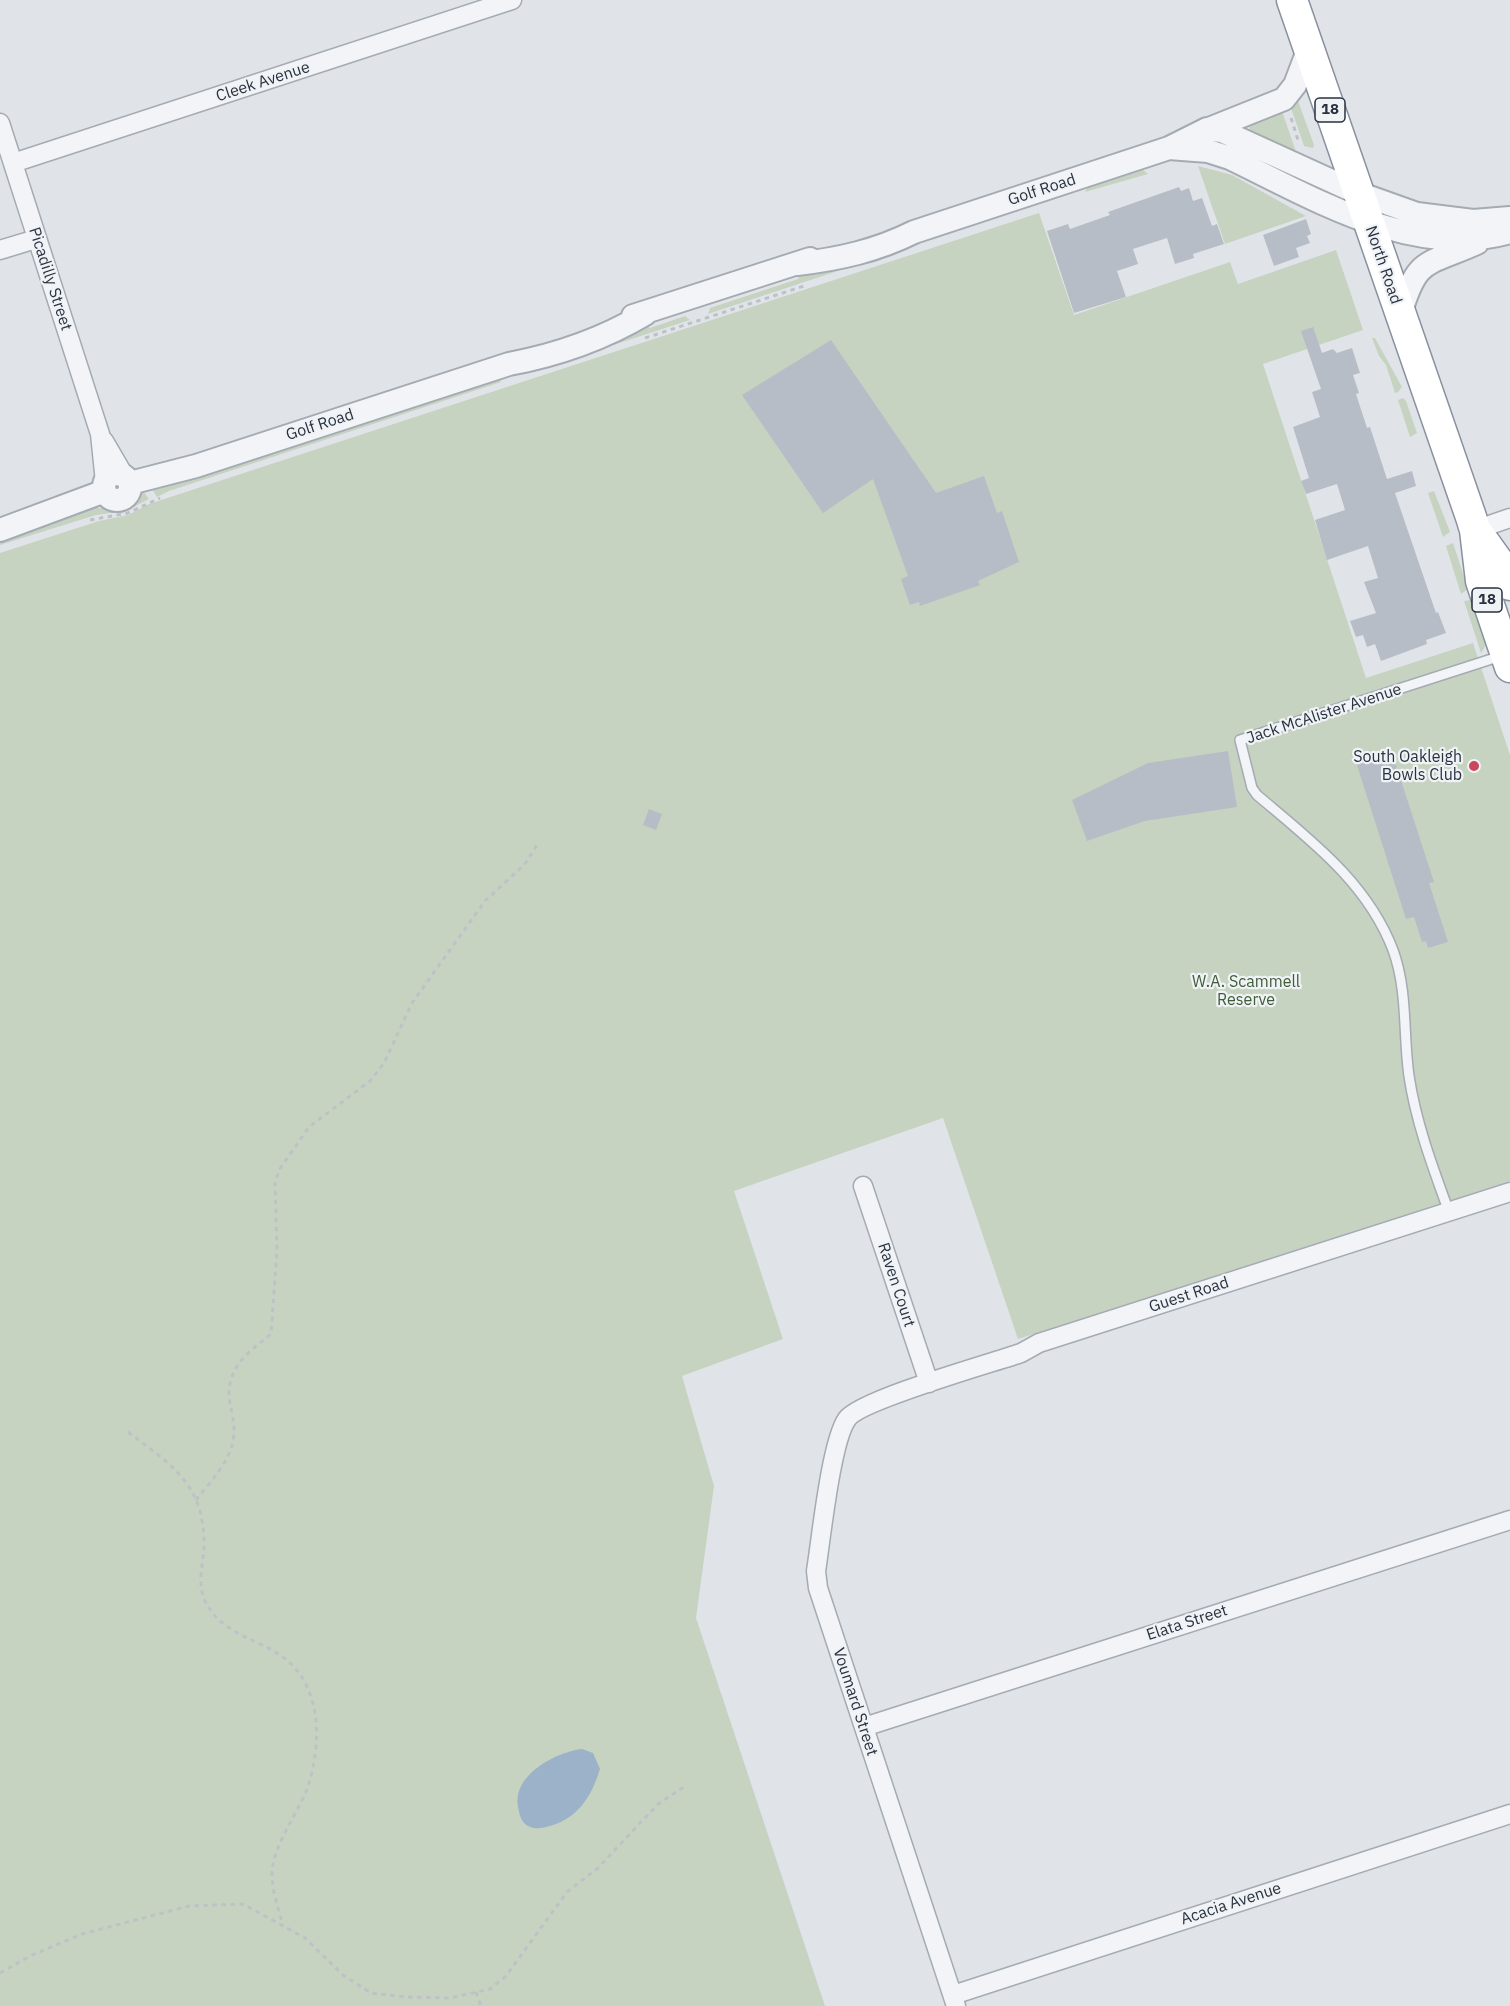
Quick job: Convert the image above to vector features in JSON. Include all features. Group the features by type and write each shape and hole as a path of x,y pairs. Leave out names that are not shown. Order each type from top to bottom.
{"highway":[{"name":"North Road","path":"1292,0 1475,530 1480,581 1508,660"},
{"name":"North Road","path":"1475,530 1505,571 1510,585"}],"street":[{"name":"Cleek Avenue","path":"13,163 512,0"},
{"name":"Golf Road","path":"0,530 116,483 196,466 509,364 555,339 645,314 797,264 850,256 885,246 914,232 1169,148 1207,129 1284,99 1295,85 1309,48"},
{"name":"Picadilly Street","path":"0,123 116,483"},
{"path":"1207,129 1231,133 1358,193 1417,214 1473,221 1510,218"},
{"name":"Golf Road","path":"1169,148 1196,150 1230,158 1368,221 1417,235 1486,239"},
{"path":"1400,315 1408,287 1424,265 1486,239 1510,232"},
{"path":"0,250 36,239"},
{"path":"1475,530 1510,518"},
{"name":"Raven Court","path":"863,1186 929,1383"},
{"name":"Guest Road","path":"870,1403 1021,1353 1039,1343 1510,1192"},
{"name":"Voumard Street","path":"870,1403 847,1418 838,1438 816,1571 821,1600 955,2001"},
{"name":"Elata Street","path":"864,1727 1510,1520"},
{"name":"Acacia Avenue","path":"955,2001 1510,1814"}],"lane":[{"name":"Jack McAlister Avenue","path":"1449,1212 1420,1125 1409,1077 1403,995 1393,950 1373,913 1341,868 1257,795 1252,788 1240,740 1508,660"}],"path":[{"path":"1290,116 1300,146"},
{"path":"700,321 800,287"},
{"path":"89,520 128,513 165,495"},
{"path":"196,1500 223,1467 234,1434 229,1396 230,1375 240,1360 271,1334 277,1250 275,1181 281,1167 309,1127 370,1081 384,1063 412,1003 485,901 525,864 537,845"},
{"path":"128,1432 189,1483 201,1515 204,1546 201,1578 205,1600 225,1623 290,1660 303,1677 315,1713 315,1751 307,1788 273,1864 273,1890 284,1926"},
{"path":"0,1973 30,1956 82,1934 189,1906 243,1904 305,1938 343,1975 371,1993 405,1997 450,1998 490,1989 506,1977 567,1892 598,1868 658,1804 685,1786"},
{"path":"476,1992 482,2006"}],"green space":[{"path":"1297,98 1314,145 1313,148 1304,146 1290,105"},
{"path":"1281,108 1296,152 1250,130 1247,121"},
{"path":"1198,166 1232,175 1306,216 1225,244"},
{"path":"1143,170 1148,174 1085,192 1087,188"},
{"name":"W.A. Scammell Reserve","path":"1039,213 1074,315 1230,262 1238,284 1336,250 1363,330 1263,364 1366,678 1473,643 1510,755 1510,1181 1018,1339 943,1118 734,1191 783,1339 682,1376 714,1486 696,1618 825,2006 0,2006 0,553 99,521 128,515 149,504"},
{"path":"898,251 708,314 710,308 798,279 801,273"},
{"path":"685,316 690,320 521,375 519,370 646,325 650,328"},
{"path":"1372,338 1375,338 1402,387 1398,392 1395,393 1386,365 1379,356"},
{"path":"499,378 501,382 169,491 157,497 152,489"},
{"path":"1403,398 1417,433 1410,437 1398,400"},
{"path":"143,491 149,499 126,511 96,515 0,545 0,539 86,508 122,508"},
{"path":"1434,491 1450,532 1443,537 1428,493"},
{"path":"1453,543 1468,589 1461,594 1446,546"},
{"path":"1471,600 1486,645 1481,653 1464,601"}],"water":[{"path":"582,1749 593,1753 600,1769 587,1798 574,1813 557,1824 543,1828 526,1825 518,1806 518,1794 522,1784 529,1775 549,1760"}],"building":[{"path":"1179,187 1181,191 1189,188 1193,201 1202,198 1212,226 1217,224 1224,244 1193,254 1194,258 1175,264 1167,238 1133,249 1138,264 1117,271 1126,297 1074,313 1047,231 1068,224 1070,229 1110,215 1108,212"},
{"path":"1306,219 1311,234 1307,236 1310,243 1296,248 1299,257 1274,266 1263,235"},
{"path":"1313,327 1322,353 1333,349 1337,353 1352,348 1360,373 1353,375 1359,393 1356,394 1367,428 1370,427 1387,479 1412,471 1416,486 1395,493 1436,613 1438,612 1446,633 1426,640 1427,644 1381,661 1375,644 1367,647 1363,635 1356,637 1350,621 1376,613 1364,582 1378,578 1368,546 1327,560 1315,520 1345,510 1337,484 1306,494 1301,481 1309,478 1293,427 1320,417 1312,392 1321,389 1301,331"},
{"path":"831,340 936,493 984,476 997,513 1002,511 1019,562 978,581 980,585 920,606 919,602 910,605 901,579 908,576 873,479 823,513 742,395"},
{"path":"1228,751 1237,807 1145,821 1087,841 1072,800 1148,763"},
{"path":"1382,754 1385,765 1395,762 1434,882 1429,883 1448,942 1428,948 1426,941 1422,942 1414,917 1406,919 1356,762"},
{"path":"649,809 662,814 656,830 643,825"}],"place":[{"name":"South Oakleigh Bowls Club","path":"1474,766"}]}
